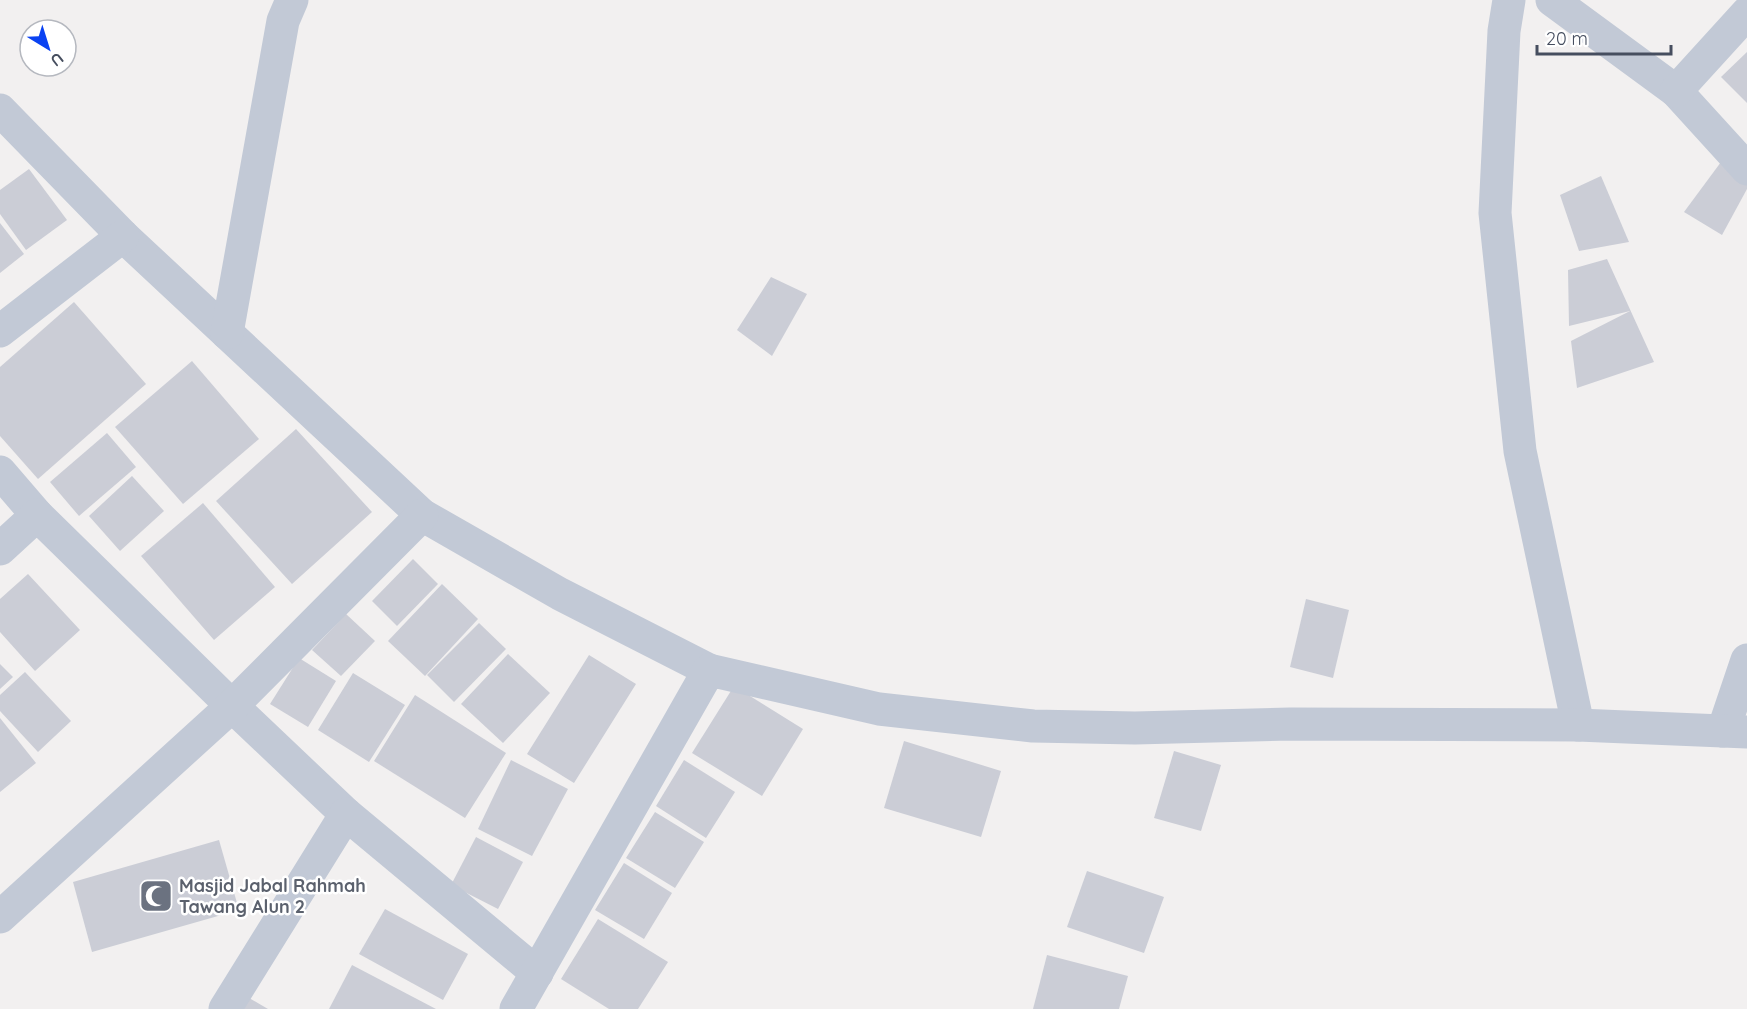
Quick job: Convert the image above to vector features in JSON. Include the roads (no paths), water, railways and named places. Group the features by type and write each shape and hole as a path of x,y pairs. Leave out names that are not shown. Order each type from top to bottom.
{"street":[{"path":"227,333 284,21 292,0"},
{"path":"1509,0 1504,31 1496,213 1520,451 1578,725"},
{"path":"1552,0 1676,91 1747,169"},
{"path":"1676,91 1747,13"},
{"path":"0,110 123,236 422,515 560,594 709,670 879,709 1033,726 1135,728 1290,724 1578,725 1735,731 1747,660"},
{"path":"0,331 123,236"},
{"path":"0,472 37,515 346,814 537,973"},
{"path":"0,549 37,515"},
{"path":"0,917 232,706 422,515"},
{"path":"516,1009 709,670"},
{"path":"225,1009 346,814"}],"place":[{"name":"Masjid Jabal Rahmah Tawang Alun 2","path":"156,896"}]}
